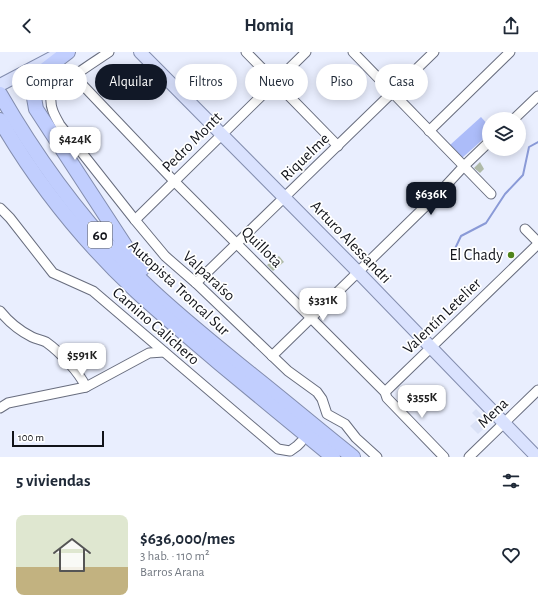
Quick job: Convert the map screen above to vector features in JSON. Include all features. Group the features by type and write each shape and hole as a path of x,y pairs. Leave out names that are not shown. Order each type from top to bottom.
{"highway":[{"path":"68,52 38,75 33,92 34,103 38,114 132,256 157,287 224,352"},
{"name":"Autopista Troncal Sur","path":"0,92 27,139 56,180 105,241 162,299 224,352 353,457"},
{"name":"Autopista Troncal Sur","path":"0,120 49,194 77,229 114,270 170,321 333,457"}],"main road":[{"path":"0,92 62,52"},
{"name":"Arturo Alessandri","path":"140,52 358,272 537,457"}],"street":[{"path":"87,67 109,52"},
{"path":"246,52 258,64"},
{"name":"Pedro Montt","path":"294,64 306,52"},
{"path":"353,52 375,75"},
{"name":"Riquelme","path":"421,64 434,52"},
{"path":"429,131 510,52"},
{"name":"Quillota","path":"87,90 174,181 385,392 388,398 444,457"},
{"path":"521,112 538,96"},
{"name":"Valparaíso","path":"51,100 52,108 60,125 165,256 196,283 288,371 317,392 322,399 327,414"},
{"name":"Pedro Montt","path":"135,220 257,100"},
{"path":"293,100 338,146"},
{"name":"Riquelme","path":"196,283 384,100"},
{"path":"400,100 491,194"},
{"path":"272,356 438,194 482,149"},
{"name":"Camino Calichero","path":"0,208 10,218 53,274 92,291 278,449 290,451 301,442"},
{"path":"526,229 538,243"},
{"name":"Valentín Letelier","path":"385,392 538,243"},
{"path":"0,311 17,327 46,342 64,358 83,380 86,386"},
{"path":"0,397 4,406 86,386 149,353 164,352"},
{"name":"Mena","path":"469,457 538,390"},
{"path":"321,421 327,414 344,424 356,438 377,457"}],"shaded area":[{"path":"481,117 482,118 482,140 462,158 450,145"},
{"path":"476,409 490,423 478,434 470,426 478,419 472,413"}],"building":[{"path":"480,162 484,169 480,173 474,168"},
{"path":"279,256 284,262 273,271 267,265"}],"waterway":[{"path":"452,255 461,236 486,223 505,194 523,175 529,147 538,142"}],"place":[{"name":"El Chady","path":"511,255"}]}
